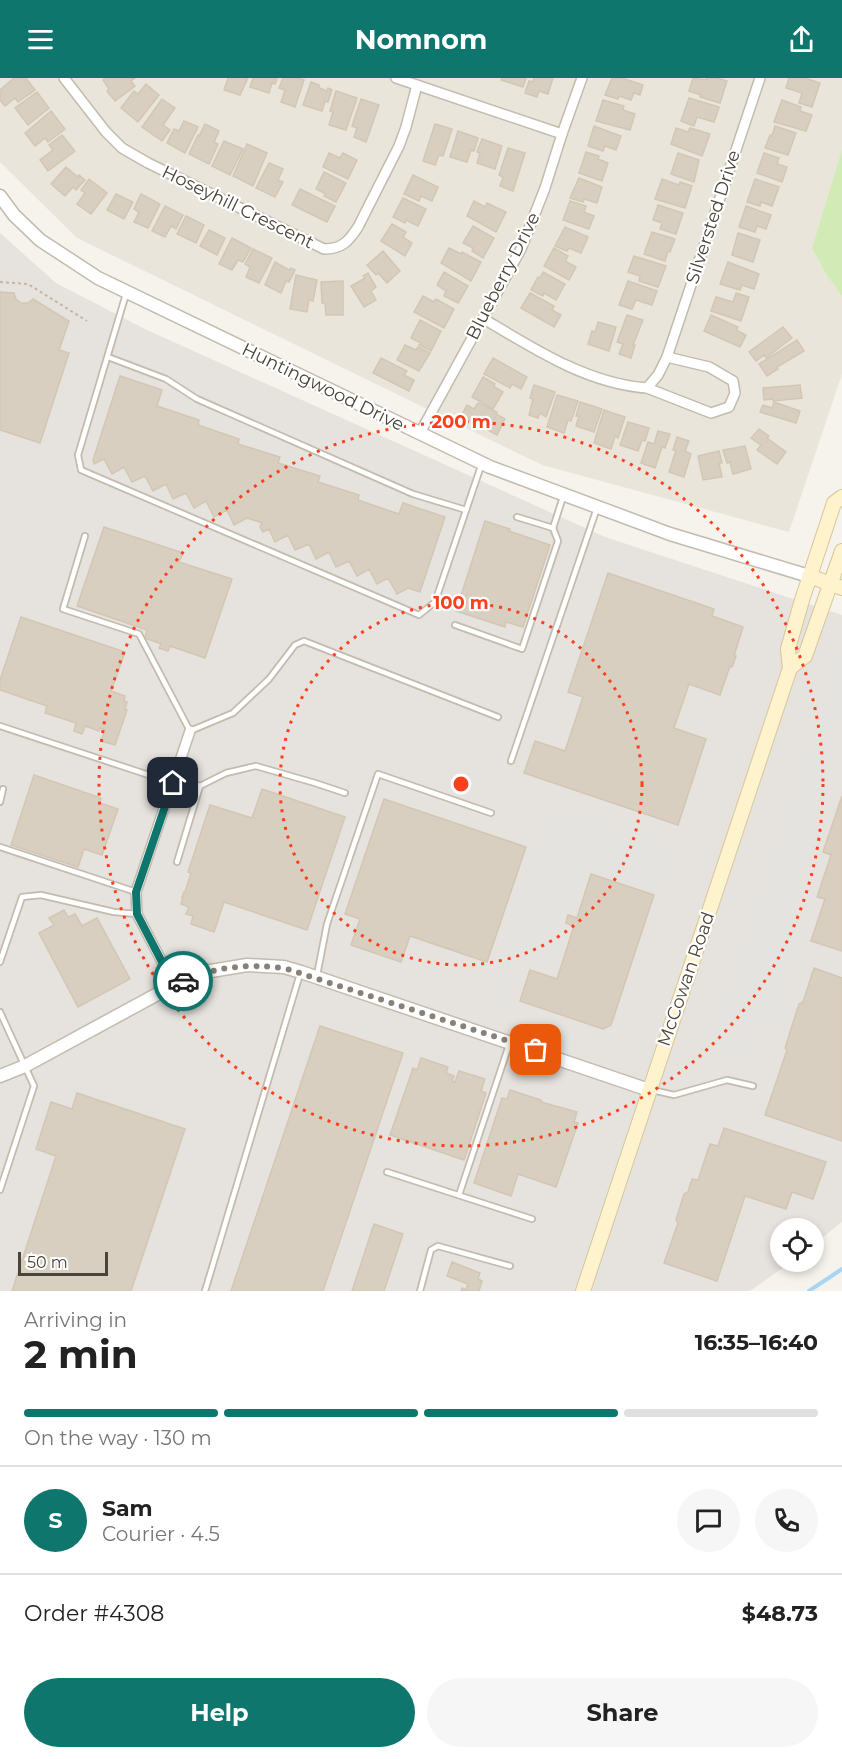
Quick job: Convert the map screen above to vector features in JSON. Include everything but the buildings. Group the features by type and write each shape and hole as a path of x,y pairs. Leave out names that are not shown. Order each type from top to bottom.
{"main road":[{"name":"McCowan Road","path":"583,1291 790,668 788,649 809,576 834,503 842,497"},
{"name":"McCowan Road","path":"790,668 805,656 837,586 842,551"},
{"path":"809,576 837,586"}],"street":[{"name":"Hoseyhill Crescent","path":"64,78 106,132 122,148 324,249 335,249 351,238 358,226 399,146 417,85"},
{"path":"396,78 562,134"},
{"name":"Blueberry Drive","path":"420,434 521,249 545,188 582,78"},
{"name":"Silversted Drive","path":"648,388 667,357 760,78"},
{"name":"Huntingwood Drive","path":"0,196 14,215 40,240 98,278 482,464 670,534 809,576"},
{"path":"484,319 573,369 629,387 648,388 711,413 729,407 735,393 733,381 709,367 667,357"},
{"path":"174,985 137,914 136,892 190,731"},
{"path":"0,1076 25,1066 174,985 205,972 247,965 301,972 649,1090"}],"lane":[{"path":"127,292 78,455 81,470 419,615 435,602 482,464"},
{"path":"108,357 166,379 197,399 412,494 466,510"},
{"path":"455,626 522,649 558,541 553,528 564,494"},
{"path":"510,761 597,506"},
{"path":"517,517 553,528"},
{"path":"85,536 63,609 139,634 190,731 233,713 269,679 295,645 304,641 498,717"},
{"path":"0,726 174,780 201,786 226,773 256,766 345,793"},
{"path":"316,977 327,924 378,774 491,813"},
{"path":"177,862 201,786"},
{"path":"0,802 3,789"},
{"path":"0,847 136,892"},
{"path":"0,962 22,897 41,895 114,912 137,914"},
{"path":"205,1291 301,972"},
{"path":"0,1012 34,1086 0,1190"},
{"path":"459,1195 510,1042"},
{"path":"649,1090 674,1095 727,1080 753,1086"},
{"path":"387,1172 532,1219"},
{"path":"420,1291 431,1250 438,1246 510,1266"}],"path":[{"path":"0,282 28,284 87,321"}],"shaded area":[{"path":"0,78 842,78 842,149 812,248 827,276 842,296 842,374 789,532 542,465 77,238 0,162"},
{"path":"0,233 56,283 147,330 605,537 842,615 842,1222 824,1236 824,1218 770,1218 770,1272 777,1272 750,1291 0,1291"},
{"path":"842,642 842,722 822,783 831,786 790,911 809,918 783,998 795,1003 784,1037 742,1024 739,1032 752,1037 743,1062 720,1054 725,1040 713,1036"},
{"path":"549,804 677,846 662,892 588,868 575,910 566,907 560,925 569,929 556,970 524,959 506,1013 483,1006"}],"green space":[{"path":"842,149 842,296 827,276 812,248"}],"waterway":[{"path":"809,1291 842,1269"}],"way so far":[{"path":"183,981 205,972 247,965 284,968 536,1050"}],"route":[{"path":"173,783 136,892 137,914 174,985 183,981"}]}
